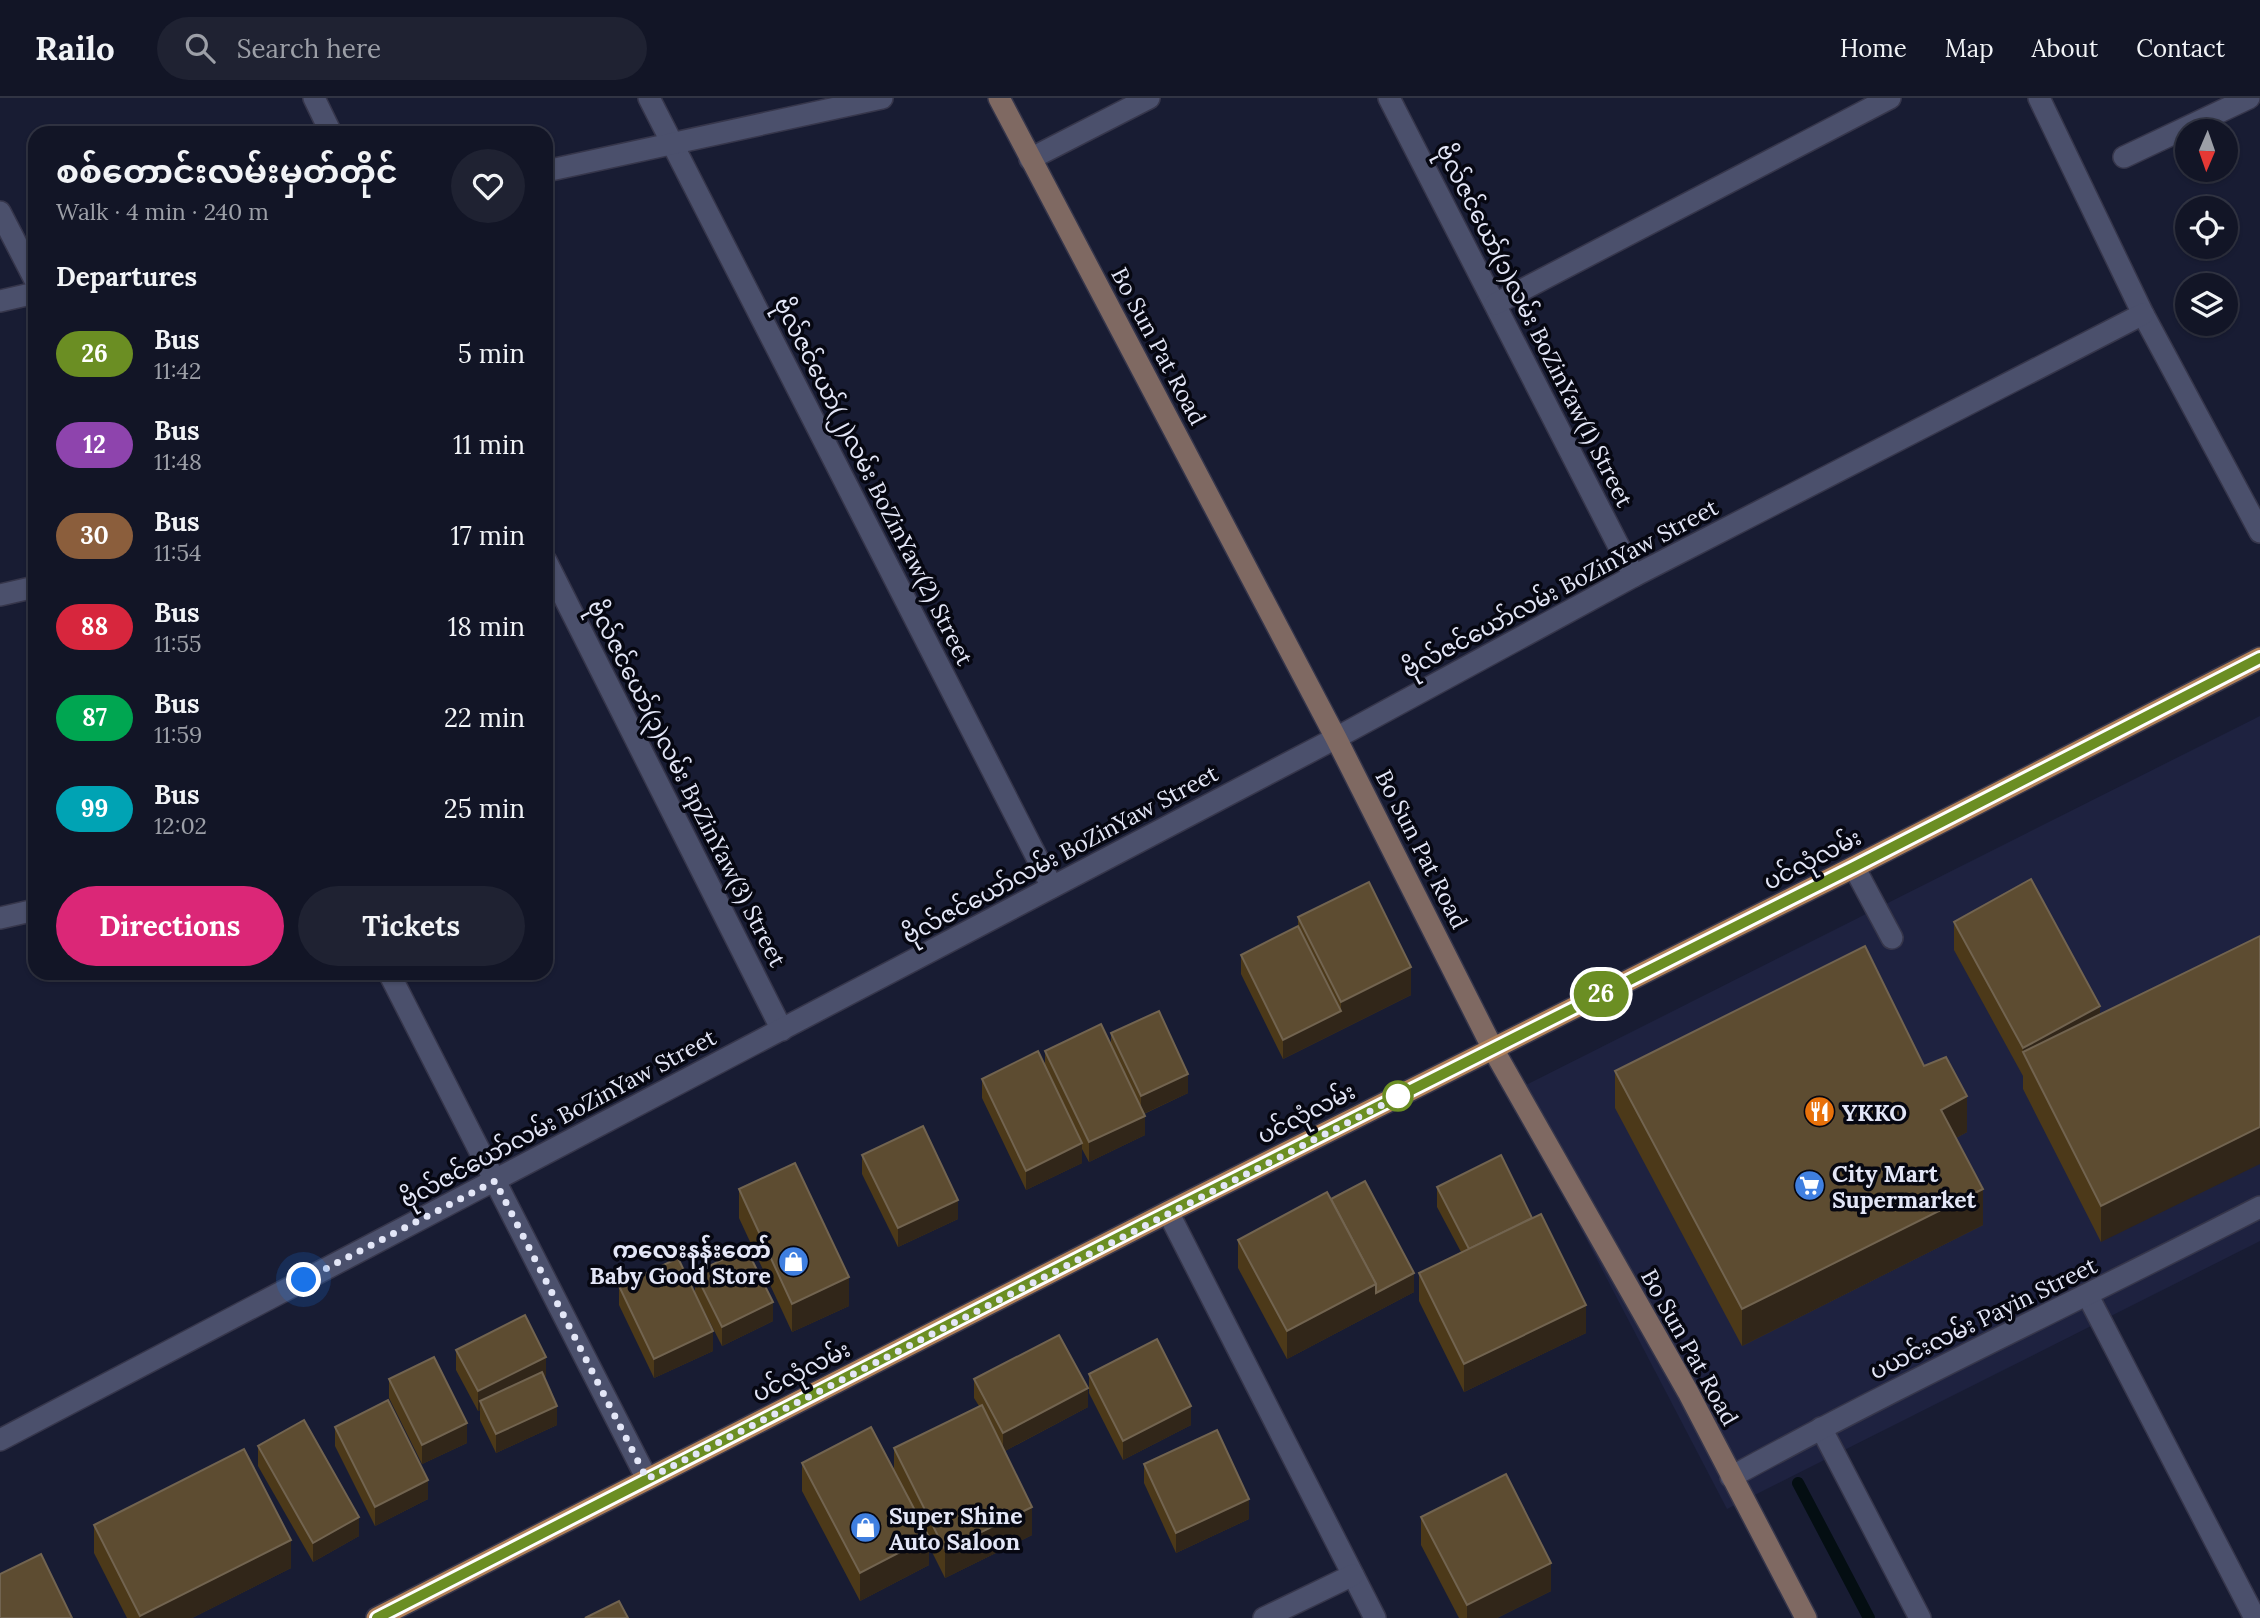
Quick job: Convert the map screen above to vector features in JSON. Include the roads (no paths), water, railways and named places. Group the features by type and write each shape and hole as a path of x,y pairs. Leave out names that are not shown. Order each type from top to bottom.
{"main road":[{"name":"ပင်လုံလမ်း","path":"377,1618 1168,1212 1854,867 2260,658"}],"street":[{"path":"314,98 328,126"},
{"name":"ဗိုလ်ဇင်ယော်(၂)လမ်း BoZinYaw(2) Street","path":"649,98 1052,887"},
{"path":"553,170 671,142 882,98"},
{"name":"Bo Sun Pat Road","path":"999,98 1336,738 1493,1049 1688,1392 1806,1618"},
{"path":"1030,159 1149,98"},
{"name":"ဗိုလ်ဇင်ယော်(၁)လမ်း BoZinYaw(1) Street","path":"1389,98 1634,576"},
{"path":"1494,304 1890,98"},
{"path":"2039,98 2143,314 2260,532"},
{"path":"2124,157 2249,98"},
{"path":"0,212 28,266"},
{"path":"0,301 28,295"},
{"name":"ဗိုလ်ဇင်ယော်လမ်း BoZinYaw Street","path":"0,1440 1336,738 1634,576 2143,314"},
{"name":"ဗိုလ်ဇင်ယော်(၃)လမ်း BpZinYaw(3) Street","path":"553,575 782,1030"},
{"path":"0,595 28,589"},
{"path":"1854,867 1892,937"},
{"path":"0,918 28,912"},
{"path":"393,980 647,1479"},
{"name":"ပယင်းလမ်း Payin Street","path":"1731,1477 1821,1428 2088,1296 2260,1207"},
{"path":"1168,1212 1375,1618"},
{"path":"2088,1296 2255,1618"},
{"path":"1821,1428 1920,1618"},
{"path":"1264,1618 1353,1575"}],"waterway":[{"path":"1798,1483 1869,1618"}],"place":[{"name":"YKKO","path":"1819,1112"},
{"name":"City Mart Supermarket","path":"1809,1186"},
{"name":"ကလေးနန်းတော် Baby Good Store","path":"794,1262"},
{"name":"Super Shine Auto Saloon","path":"866,1528"}]}
